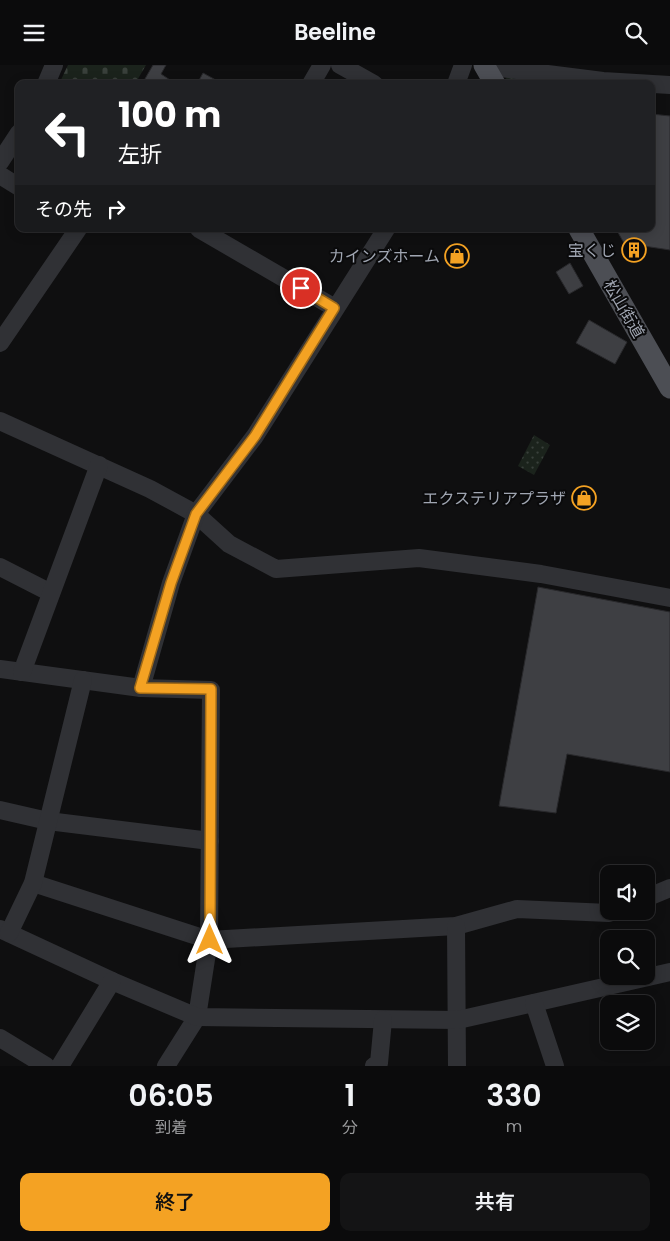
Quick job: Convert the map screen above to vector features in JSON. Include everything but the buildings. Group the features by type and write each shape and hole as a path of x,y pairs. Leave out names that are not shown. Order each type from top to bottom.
{"main road":[{"name":"松山街道","path":"580,232 670,389"}],"street":[{"path":"48,80 54,65"},
{"path":"313,80 322,65"},
{"path":"340,65 367,80"},
{"path":"457,80 463,65"},
{"path":"488,72 589,80"},
{"path":"655,84 670,85"},
{"path":"0,162 15,139"},
{"path":"0,175 15,184"},
{"path":"0,343 76,232"},
{"path":"204,232 334,308"},
{"path":"140,688 171,583 196,514 255,436 334,308 384,232"},
{"path":"0,421 99,465 196,514 229,544 276,569 419,558 541,574 670,598"},
{"path":"22,672 99,465"},
{"path":"0,567 51,593"},
{"path":"0,669 140,688 211,689 210,940 197,1017 166,1066"},
{"path":"83,680 33,883 4,931 112,981 197,1017 458,1020 670,972"},
{"path":"0,810 48,821 210,841"},
{"path":"33,883 210,940 456,926 517,909 600,913"},
{"path":"655,894 670,887"},
{"path":"456,926 457,1066"},
{"path":"60,1066 112,981"},
{"path":"534,1003 555,1066"},
{"path":"374,1066 379,1063 383,1019"},
{"path":"0,1038 46,1066"}],"green space":[{"path":"68,65 146,65 137,80 61,80"},
{"path":"510,74 539,80 505,80"},
{"path":"534,435 550,445 534,475 518,466"}],"place":[{"name":"宝くじ","path":"634,250"},
{"name":"カインズホーム","path":"457,256"},
{"name":"エクステリアプラザ","path":"584,498"}],"route":[{"path":"210,940 211,689 140,688 171,583 196,514 255,436 334,308 301,288"}]}
